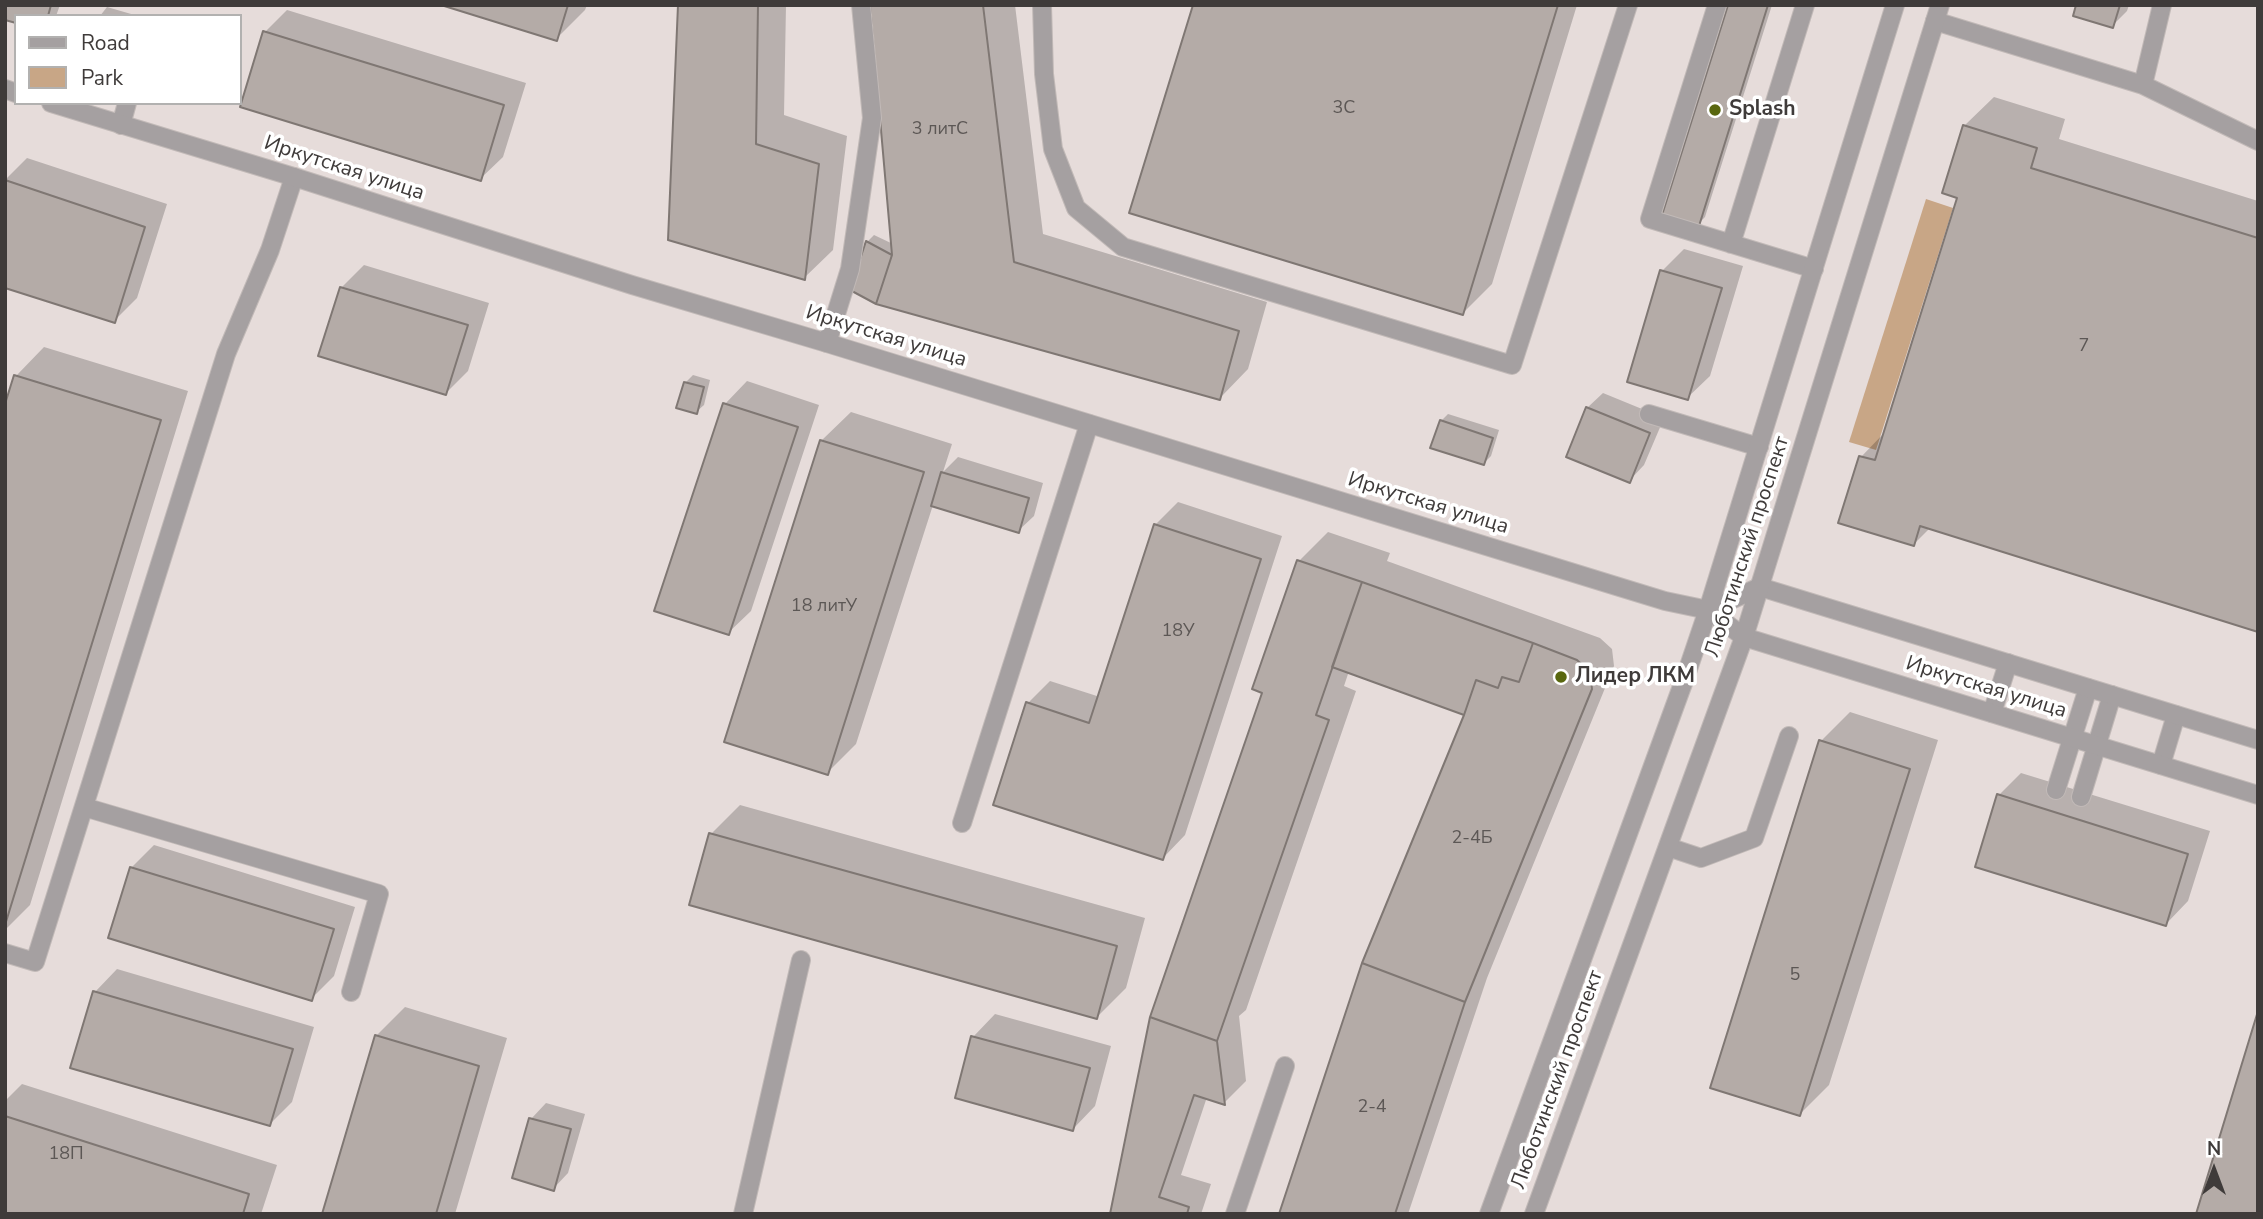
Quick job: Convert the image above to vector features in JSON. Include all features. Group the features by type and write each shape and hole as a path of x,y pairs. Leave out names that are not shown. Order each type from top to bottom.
{"street":[{"path":"827,343 850,269 872,118 861,5"},
{"path":"1042,5 1044,74 1053,149 1076,208 1123,247 1512,365 1628,5"},
{"path":"1717,5 1650,219 1814,269"},
{"path":"1731,244 1805,5"},
{"name":"Люботинский проспект","path":"1489,1214 1681,692 1895,5"},
{"path":"2143,85 2162,5"},
{"path":"1938,13 2143,85 2258,141"},
{"name":"Люботинский проспект","path":"1534,1214 1744,637 1938,13"},
{"name":"Иркутская улица","path":"58,105 632,285 1653,597 1708,610 1744,637 2258,795"},
{"path":"121,124 126,105"},
{"path":"5,953 35,962 226,355 270,250 294,177"},
{"path":"1649,414 1759,447"},
{"path":"962,823 1089,424"},
{"path":"1708,610 1760,587"},
{"name":"Иркутская улица","path":"1760,587 2258,740"},
{"path":"1992,713 2008,663"},
{"path":"2056,790 2088,688"},
{"path":"2081,797 2112,695"},
{"path":"2161,765 2176,715"},
{"path":"1668,847 1701,858 1754,838 1789,736"},
{"path":"84,807 379,894 351,992"},
{"path":"743,1214 801,960"},
{"path":"1235,1214 1285,1066"}],"green space":[{"path":"1926,199 1953,208 1876,450 1849,442"}],"building":[{"path":"5,5 51,5 49,14 14,14 14,22 5,20"},
{"path":"441,5 568,5 557,41"},
{"path":"678,5 758,5 756,144 819,164 805,280 668,240"},
{"path":"870,5 983,5 1014,262 1239,331 1220,400 876,304 892,255"},
{"path":"1193,5 1558,5 1463,315 1129,213"},
{"name":"Splash","path":"1728,5 1768,5 1699,226 1662,215"},
{"path":"2076,5 2120,5 2113,28 2073,16"},
{"path":"263,31 504,105 481,181 240,107"},
{"path":"1963,125 2037,148 2031,168 2258,238 2258,632 1920,526 1914,546 1838,523 1859,456 1875,460 1957,198 1942,193"},
{"path":"5,180 145,227 115,323 5,288"},
{"path":"866,241 892,255 876,304 850,290"},
{"path":"1660,270 1722,288 1688,400 1627,382"},
{"path":"340,287 468,325 446,395 318,356"},
{"path":"14,375 161,420 5,925 5,404"},
{"path":"684,382 704,387 697,414 676,408"},
{"path":"723,403 798,427 729,635 654,611"},
{"path":"1586,407 1650,433 1630,483 1566,457"},
{"path":"1440,420 1493,438 1484,465 1430,448"},
{"path":"820,440 924,472 828,775 724,742"},
{"path":"941,472 1029,498 1019,533 931,506"},
{"path":"1154,524 1261,559 1163,860 993,805 1026,702 1089,723"},
{"path":"1297,560 1362,582 1316,715 1329,720 1217,1041 1150,1017 1262,693 1252,689"},
{"path":"1362,582 1533,643 1519,682 1502,677 1498,688 1476,680 1464,715 1332,667"},
{"path":"1533,643 1577,660 1590,672 1592,689 1465,1002 1362,963 1476,680 1498,688 1502,677 1519,682"},
{"path":"1819,740 1910,769 1800,1116 1710,1088"},
{"path":"1997,794 2188,854 2166,926 1975,867"},
{"path":"709,833 1117,946 1097,1019 689,905"},
{"path":"130,867 334,929 312,1001 108,938"},
{"path":"1362,963 1465,1002 1395,1214 1279,1214"},
{"path":"93,991 293,1049 270,1126 70,1068"},
{"path":"2258,1011 2258,1214 2196,1214"},
{"path":"1150,1017 1217,1041 1225,1105 1194,1095 1159,1197 1189,1207 1187,1214 1110,1214"},
{"path":"375,1035 479,1066 436,1214 322,1214"},
{"path":"971,1036 1090,1068 1073,1131 955,1098"},
{"path":"5,1116 249,1194 243,1214 5,1214"},
{"path":"529,1118 571,1129 554,1191 512,1178"}],"place":[{"name":"Splash","path":"1715,110"},
{"name":"Лидер ЛКМ","path":"1561,677"}]}
